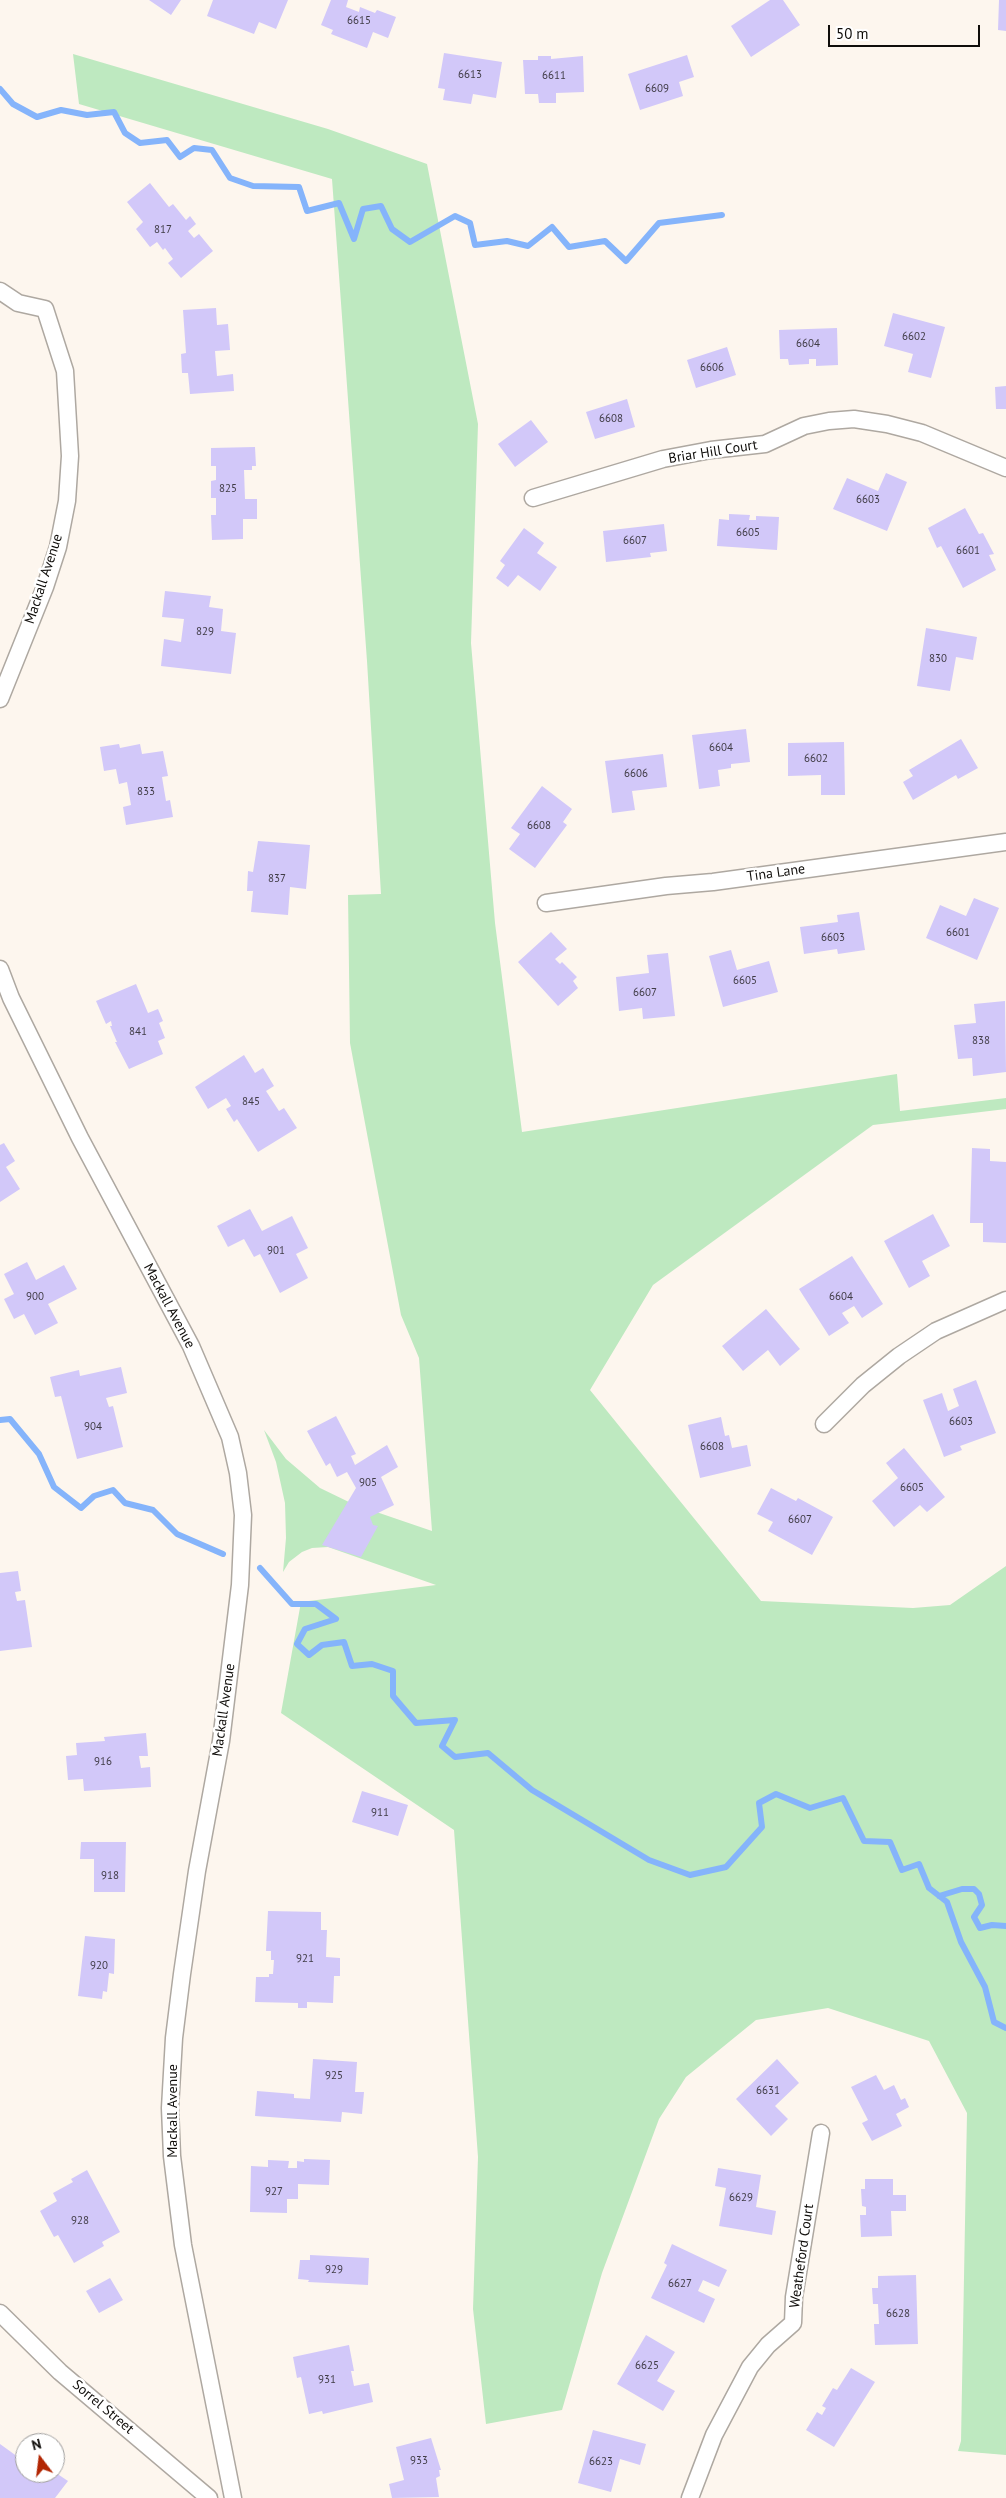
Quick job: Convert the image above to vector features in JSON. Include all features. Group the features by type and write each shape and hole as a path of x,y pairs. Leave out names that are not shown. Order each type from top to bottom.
{"street":[{"name":"Mackall Avenue","path":"0,291 18,303 45,309 65,370 70,456 67,501 58,547 45,587 0,699"},
{"name":"Briar Hill Court","path":"533,498 663,460 711,450 765,444 804,426 829,421 862,420 922,432 1006,468"},
{"name":"Tina Lane","path":"546,903 1006,842"},
{"name":"Mackall Avenue","path":"0,969 11,998 80,1138 191,1346 230,1437 238,1473 243,1515 240,1584 221,1741 197,1871 182,1974 174,2038 170,2108 172,2156 183,2245 233,2498"},
{"path":"824,1424 863,1385 899,1356 936,1331 1006,1300"},
{"name":"Weatheford Court","path":"690,2498 714,2435 750,2367 768,2345 793,2323 794,2297 822,2133"},
{"name":"Sorrel Street","path":"0,2314 60,2372 209,2498"}],"green space":[{"path":"73,54 328,129 427,164 478,424 471,643 495,923 522,1132 897,1074 900,1111 1006,1098 1006,1109 873,1125 653,1285 590,1390 761,1601 913,1608 950,1605 1006,1566 1006,2455 958,2451 961,2441 967,2113 929,2041 828,2008 756,2020 686,2077 659,2119 602,2273 562,2410 486,2424 473,2309 478,2157 454,1830 281,1713 301,1602 436,1585 328,1547 312,1548 302,1552 289,1562 283,1572 286,1538 285,1503 276,1462 264,1430 286,1459 320,1488 353,1504 432,1531 419,1358 401,1315 350,1043 348,895 381,894 367,661 332,179 79,104"}],"building":[{"path":"149,0 181,0 171,15"},
{"path":"213,0 288,0 276,29 259,22 254,34 207,16"},
{"path":"331,0 348,0 346,7 359,12 360,7 375,13 377,10 396,17 388,38 373,32 367,48 331,34 333,30 321,25"},
{"path":"770,0 783,0 800,25 751,57 731,26"},
{"path":"999,0 1006,0 1006,31 998,30"},
{"path":"444,53 502,62 496,98 473,94 471,104 443,100 445,89 438,88"},
{"path":"687,55 694,77 679,82 683,96 640,110 628,74"},
{"path":"538,56 551,56 551,59 583,56 584,92 556,93 556,103 539,103 538,94 525,94 523,60 538,60"},
{"path":"150,183 169,207 173,204 186,220 190,216 196,224 188,231 194,238 199,234 213,251 181,278 168,263 173,259 165,248 163,250 157,242 150,247 136,229 143,222 127,202"},
{"path":"216,308 217,325 228,324 230,350 215,351 217,376 233,374 234,391 190,394 188,373 182,373 181,354 186,353 183,310"},
{"path":"893,313 945,327 931,378 908,372 913,354 884,346"},
{"path":"837,328 838,365 816,366 816,359 809,359 809,364 789,365 788,359 780,359 779,330"},
{"path":"727,347 736,375 696,388 687,360"},
{"path":"1006,386 1006,409 996,409 995,387"},
{"path":"627,399 635,427 595,439 586,412"},
{"path":"531,420 548,442 515,467 498,444"},
{"path":"255,447 256,466 252,466 252,470 244,470 245,499 257,499 257,519 243,519 243,539 212,540 211,515 216,515 216,498 211,498 211,481 216,480 216,466 211,466 211,448"},
{"path":"886,473 907,482 887,531 833,509 847,478 878,491"},
{"path":"965,508 979,534 983,533 994,554 989,555 996,570 963,588 941,546 937,548 928,528"},
{"path":"729,514 750,515 749,520 756,520 756,516 779,517 777,550 717,546 719,519 729,520"},
{"path":"664,524 667,551 650,553 651,557 606,562 603,531"},
{"path":"524,528 544,543 537,553 557,567 540,591 518,575 508,587 496,578 505,565 500,561"},
{"path":"165,591 211,596 209,607 223,609 221,631 236,633 231,674 161,666 164,639 181,642 184,619 162,617"},
{"path":"926,628 977,637 973,660 956,657 950,691 917,686"},
{"path":"746,729 750,762 731,764 731,768 718,770 720,786 699,789 692,735"},
{"path":"961,739 978,768 958,779 956,775 913,800 903,782 913,776 909,770"},
{"path":"844,742 845,795 821,795 821,775 788,776 788,743"},
{"path":"119,744 120,748 140,744 142,754 163,751 168,776 162,777 166,801 170,800 173,817 126,825 123,807 131,805 127,782 119,784 116,769 104,771 100,747"},
{"path":"663,754 667,787 632,791 635,810 612,813 605,761"},
{"path":"542,786 572,809 563,822 567,825 535,868 509,849 520,834 511,828"},
{"path":"258,841 310,845 306,889 290,887 288,915 251,912 253,891 247,891 248,871 253,872"},
{"path":"974,898 999,908 977,960 926,938 940,905 966,916"},
{"path":"859,912 865,950 838,954 837,949 804,954 800,927 838,922 837,915"},
{"path":"551,932 567,949 555,959 560,964 562,962 577,977 573,981 578,988 558,1006 518,962"},
{"path":"731,950 737,970 769,961 778,992 723,1007 709,956"},
{"path":"668,953 675,1016 643,1019 642,1008 619,1011 616,977 649,973 647,955"},
{"path":"136,984 148,1013 158,1009 163,1021 159,1023 165,1038 158,1041 163,1054 129,1069 115,1042 117,1042 110,1026 112,1026 111,1021 106,1024 96,1001"},
{"path":"1005,1001 1006,1072 973,1076 972,1058 958,1059 954,1025 976,1023 974,1004"},
{"path":"244,1055 255,1073 263,1068 274,1086 266,1091 279,1111 284,1108 297,1128 258,1152 237,1119 234,1122 226,1109 231,1106 226,1098 208,1109 195,1087"},
{"path":"4,1143 15,1161 6,1167 20,1189 0,1202 0,1145"},
{"path":"972,1148 990,1149 990,1161 1006,1162 1006,1243 983,1242 983,1223 970,1223"},
{"path":"250,1209 262,1231 292,1216 308,1248 296,1254 308,1278 280,1293 260,1254 254,1257 244,1239 228,1247 217,1226"},
{"path":"933,1214 950,1246 922,1261 930,1276 909,1288 884,1241"},
{"path":"852,1256 883,1304 862,1318 854,1306 842,1313 849,1323 829,1336 799,1289"},
{"path":"27,1262 36,1280 64,1265 77,1289 48,1304 58,1323 35,1335 24,1314 14,1319 4,1299 14,1294 4,1274"},
{"path":"766,1309 800,1349 780,1366 768,1350 743,1371 722,1346"},
{"path":"121,1367 127,1393 106,1398 109,1407 113,1406 123,1447 77,1459 61,1396 55,1397 50,1377 79,1370 80,1376"},
{"path":"976,1380 996,1433 960,1446 962,1450 944,1457 923,1400 942,1393 948,1411 959,1406 953,1389"},
{"path":"336,1416 356,1454 351,1456 355,1465 387,1445 398,1467 381,1477 394,1505 370,1517 373,1525 378,1526 361,1557 322,1545 356,1488 347,1472 337,1477 330,1463 326,1466 307,1431"},
{"path":"721,1417 725,1436 729,1435 732,1448 747,1445 751,1466 700,1478 688,1425"},
{"path":"904,1448 945,1497 927,1512 920,1505 894,1527 872,1501 898,1478 886,1463"},
{"path":"771,1488 796,1501 798,1498 833,1517 812,1555 768,1531 773,1522 757,1514"},
{"path":"18,1571 21,1591 15,1592 17,1601 25,1600 32,1647 0,1651 0,1573"},
{"path":"146,1733 148,1756 139,1756 141,1768 150,1767 151,1787 84,1791 83,1779 68,1780 66,1756 77,1755 76,1743 105,1741 104,1737"},
{"path":"362,1791 408,1805 398,1836 352,1822"},
{"path":"81,1842 126,1842 125,1892 94,1892 94,1859 80,1859"},
{"path":"268,1911 321,1912 321,1930 327,1930 326,1957 340,1958 340,1976 334,1976 333,2003 307,2002 307,2008 298,2008 298,2003 255,2002 256,1977 269,1977 269,1974 273,1974 274,1960 271,1960 271,1951 266,1951"},
{"path":"85,1936 115,1939 114,1974 109,1973 107,1992 103,1991 102,1999 78,1996"},
{"path":"313,2059 357,2062 355,2092 364,2092 362,2114 342,2112 341,2122 255,2116 257,2091 294,2094 294,2098 310,2099"},
{"path":"777,2059 799,2083 775,2106 788,2119 771,2136 736,2099"},
{"path":"876,2075 884,2090 894,2085 901,2100 905,2098 909,2107 896,2114 902,2126 872,2141 862,2123 868,2120 851,2087"},
{"path":"304,2159 330,2160 329,2185 298,2184 298,2199 287,2199 287,2213 250,2212 251,2166 268,2167 268,2160 289,2161 288,2168 297,2168 297,2161 304,2162"},
{"path":"718,2168 761,2175 756,2207 776,2211 772,2235 719,2226 726,2188 715,2186"},
{"path":"87,2170 120,2232 102,2242 104,2246 74,2263 58,2235 54,2237 40,2211 57,2201 53,2193 73,2182 71,2179"},
{"path":"865,2179 893,2179 893,2195 906,2195 906,2211 891,2211 892,2236 861,2237 860,2215 866,2215 866,2207 862,2206 861,2189 865,2189"},
{"path":"672,2244 727,2270 719,2287 703,2280 698,2291 715,2299 704,2323 651,2298 667,2265 664,2263"},
{"path":"310,2255 369,2258 368,2285 308,2282 309,2280 298,2279 300,2260 310,2260"},
{"path":"916,2275 918,2344 875,2345 874,2324 879,2324 878,2304 873,2304 872,2288 878,2288 878,2276"},
{"path":"110,2278 123,2300 99,2313 86,2291"},
{"path":"646,2335 675,2352 657,2381 675,2391 663,2411 617,2384"},
{"path":"349,2345 354,2371 351,2371 354,2386 369,2383 373,2402 323,2414 322,2411 309,2414 301,2377 297,2378 293,2357"},
{"path":"851,2368 875,2382 834,2447 806,2430 817,2412 822,2415 826,2408 822,2406 833,2388 837,2390"},
{"path":"593,2430 646,2444 640,2465 620,2459 611,2492 578,2483"},
{"path":"431,2438 441,2470 439,2470 440,2476 436,2478 439,2497 392,2498 389,2484 404,2480 396,2447"},
{"path":"0,2444 15,2455 15,2483 65,2483 65,2479 68,2481 55,2498 0,2498"}],"waterway":[{"path":"0,89 13,104 37,117 61,110 87,115 114,112 125,133 140,143 167,140 180,157 194,148 212,150 230,178 253,186 299,187 307,211 339,203 354,239 363,209 381,206 392,229 410,242 455,216 470,223 475,245 507,241 528,246 552,227 569,247 605,241 626,261 659,223 722,215"},
{"path":"0,1420 10,1419 39,1454 54,1487 81,1508 94,1496 113,1490 125,1503 153,1510 177,1534 223,1554"},
{"path":"260,1568 292,1604 316,1604 336,1619 305,1629 297,1644 309,1655 322,1645 344,1642 352,1666 372,1664 393,1671 393,1696 416,1723 455,1720 442,1746 455,1757 488,1753 532,1790 649,1860 690,1875 726,1867 762,1827 759,1803 776,1794 810,1808 843,1798 864,1841 890,1842 902,1870 919,1864 929,1888 947,1902 961,1942 985,1987 994,2022 1006,2028"},
{"path":"939,1896 962,1889 974,1889 979,1894 982,1905 974,1917 980,1928 992,1925 1006,1926"}]}
